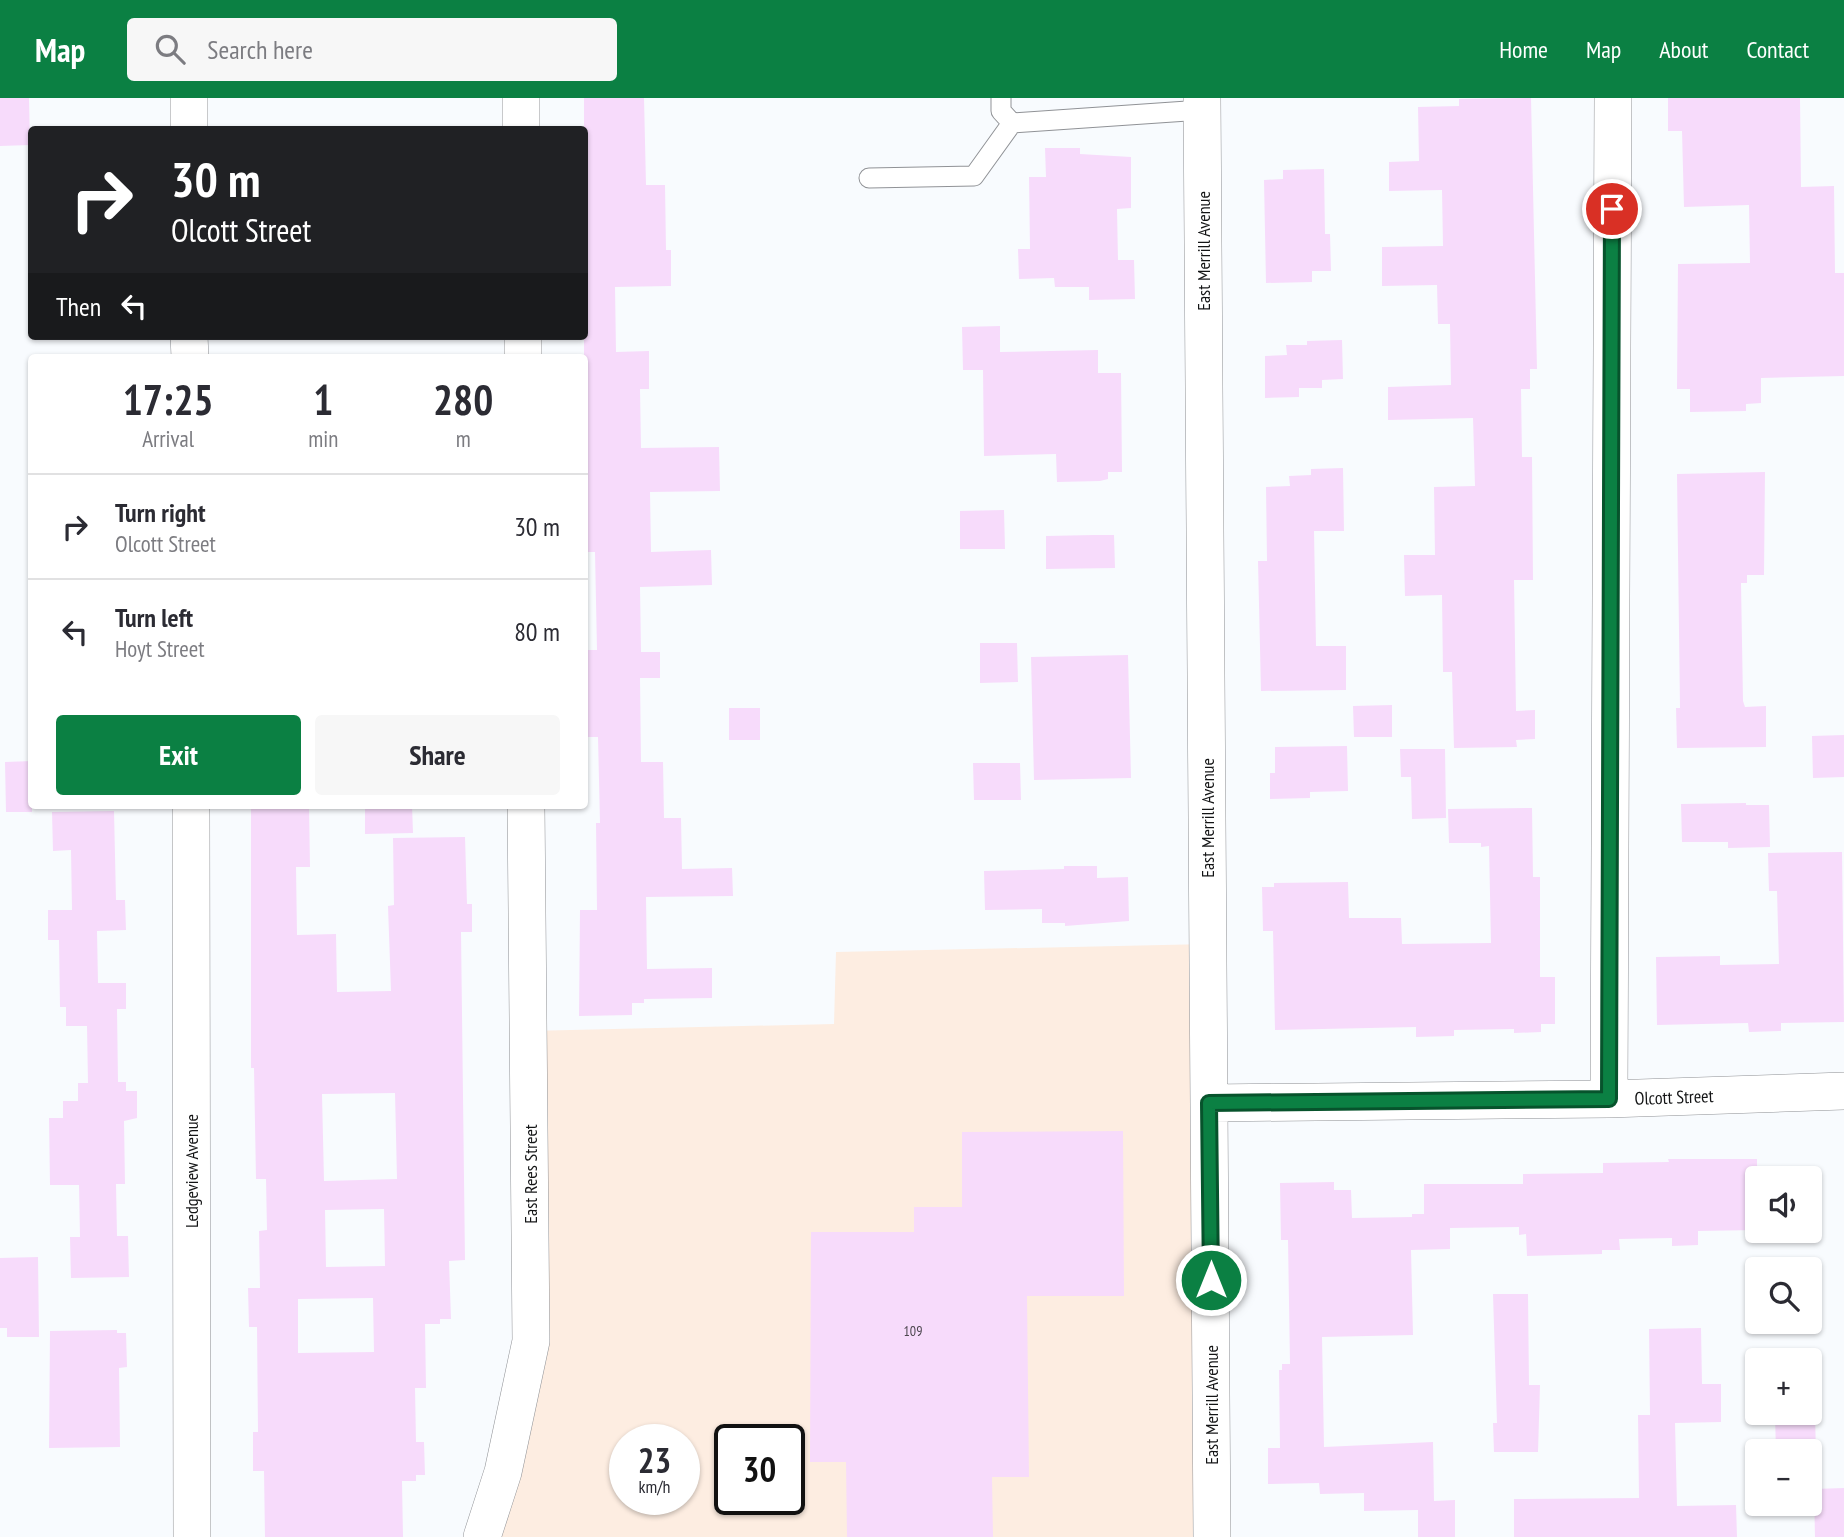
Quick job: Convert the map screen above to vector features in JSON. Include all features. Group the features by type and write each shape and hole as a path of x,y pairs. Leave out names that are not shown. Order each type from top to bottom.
{"street":[{"path":"189,98 189,126"},
{"path":"521,98 521,126"},
{"path":"1609,1099 1612,98"},
{"name":"East Merrill Avenue","path":"1202,104 1212,1537"},
{"name":"Ledgeview Avenue","path":"191,809 192,1537"},
{"name":"East Rees Street","path":"482,1537 503,1472 531,1341 526,809"},
{"name":"Olcott Street","path":"1209,1103 1609,1099 1844,1091"}],"lane":[{"path":"1002,98 1002,111 1013,122"},
{"path":"869,178 974,176 1013,122 1202,104"}],"shaded area":[{"path":"1208,944 1212,1537 482,1537 531,1341 528,1031 834,1024 836,952"}],"building":[{"path":"0,98 29,98 28,145 0,146"},
{"path":"584,98 644,98 646,185 665,185 666,250 671,250 671,286 615,287 616,352 649,351 649,389 640,389 641,448 719,447 720,491 650,492 651,552 711,550 712,585 640,587 641,652 660,652 660,678 640,678 641,762 663,762 664,818 681,818 682,869 732,868 733,896 646,897 647,969 712,968 712,998 644,999 644,1003 632,1003 632,1015 579,1016 580,910 597,910 596,823 600,823 598,737 588,737 588,650 597,650 595,552 588,552 588,354 584,354 584,340 588,340 588,126 584,126"},
{"path":"1531,98 1537,369 1530,369 1530,389 1521,389 1522,457 1532,457 1533,580 1514,580 1516,711 1535,710 1535,739 1516,740 1517,747 1454,748 1452,672 1443,672 1442,595 1405,596 1404,555 1435,555 1434,487 1475,486 1473,418 1388,420 1388,387 1451,385 1450,324 1438,324 1437,285 1382,286 1382,247 1443,246 1442,190 1389,191 1389,162 1419,161 1418,107 1459,106 1459,99"},
{"path":"1668,98 1800,98 1801,187 1834,186 1835,273 1844,273 1844,376 1761,378 1761,403 1746,404 1746,411 1690,412 1690,389 1677,389 1678,264 1750,263 1749,205 1684,207 1682,131 1668,131"},
{"path":"1045,148 1080,148 1080,154 1131,157 1131,208 1117,209 1118,260 1134,260 1135,299 1089,300 1089,287 1055,287 1054,278 1019,279 1018,249 1030,249 1029,177 1046,177"},
{"path":"1324,169 1325,234 1330,234 1331,271 1312,271 1312,282 1266,283 1264,180 1283,179 1283,170"},
{"path":"1000,326 1000,352 1098,350 1098,373 1121,373 1122,472 1108,472 1108,479 1100,481 1057,482 1056,454 984,456 983,370 963,370 962,327"},
{"path":"1342,340 1343,379 1322,380 1322,388 1299,388 1299,397 1265,398 1265,356 1287,355 1286,345 1307,345 1307,341"},
{"path":"1343,468 1344,531 1314,531 1316,646 1346,646 1346,690 1261,691 1258,561 1267,561 1266,487 1290,486 1289,476 1311,475 1311,469"},
{"path":"1765,472 1764,575 1747,575 1747,583 1741,583 1743,701 1745,707 1766,706 1766,747 1677,748 1676,708 1680,708 1677,474"},
{"path":"1004,510 1005,549 960,549 960,511"},
{"path":"1114,535 1115,568 1046,569 1046,536"},
{"path":"980,643 1017,643 1018,682 980,683"},
{"path":"1128,655 1131,778 1034,780 1031,657"},
{"path":"1392,705 1392,737 1354,737 1353,706"},
{"path":"729,708 760,708 760,740 729,740"},
{"path":"1844,735 1844,777 1813,778 1812,736"},
{"path":"1347,746 1348,791 1310,792 1310,798 1270,799 1270,773 1275,773 1275,747"},
{"path":"1400,749 1445,749 1446,818 1412,819 1411,777 1401,777"},
{"path":"28,761 28,809 32,809 32,812 6,812 5,762"},
{"path":"973,763 1020,763 1021,800 974,800"},
{"path":"1681,804 1769,805 1770,847 1728,848 1728,842 1682,842"},
{"path":"1532,808 1533,877 1540,877 1540,977 1555,977 1555,1024 1541,1024 1541,1032 1514,1033 1514,1029 1454,1030 1454,1036 1416,1037 1416,1027 1275,1030 1273,931 1263,931 1262,887 1274,887 1274,883 1348,882 1349,918 1401,918 1402,944 1491,943 1489,846 1481,847 1481,843 1449,843 1448,809"},
{"path":"251,809 309,809 310,867 296,867 297,935 336,934 337,992 391,991 388,906 394,905 393,838 465,837 467,904 472,904 472,932 461,932 465,1260 449,1261 451,1319 440,1319 440,1324 425,1324 426,1388 415,1388 416,1442 424,1442 425,1475 416,1475 416,1481 402,1481 403,1537 265,1537 264,1471 253,1471 253,1432 258,1432 257,1327 249,1327 248,1288 260,1288 259,1231 267,1230 266,1179 256,1179 254,1068 251,1068","holes":["395,1093 397,1179 324,1181 322,1094","384,1209 385,1266 326,1267 325,1210","373,1298 374,1352 298,1353 298,1299"]},
{"path":"365,809 412,809 413,833 365,834"},
{"path":"114,811 116,900 125,900 126,930 97,931 98,983 126,983 126,1009 117,1009 118,1082 126,1082 126,1091 137,1091 137,1118 124,1121 125,1184 116,1184 117,1236 128,1236 129,1277 71,1278 70,1237 80,1237 79,1185 50,1185 49,1118 63,1118 63,1101 78,1101 78,1083 88,1083 87,1026 66,1026 66,1007 60,1007 59,940 48,940 48,910 72,910 71,850 53,851 52,812"},
{"path":"1842,852 1844,1022 1781,1023 1781,1031 1749,1032 1748,1023 1657,1025 1656,957 1720,956 1720,965 1779,964 1777,891 1769,891 1768,853"},
{"path":"1064,866 1097,866 1097,878 1128,877 1129,921 1065,926 1065,923 1042,923 1042,909 985,910 984,871 1064,869"},
{"path":"1123,1131 1124,1296 1027,1296 1029,1477 992,1477 993,1537 847,1537 846,1462 810,1462 811,1232 914,1232 914,1207 962,1207 962,1132"},
{"path":"1668,1159 1757,1159 1757,1166 1745,1166 1745,1230 1698,1231 1698,1245 1672,1246 1672,1238 1619,1239 1620,1250 1602,1250 1602,1254 1527,1256 1526,1234 1519,1235 1519,1227 1450,1228 1450,1249 1411,1250 1413,1335 1322,1337 1324,1447 1433,1442 1434,1501 1455,1500 1455,1537 1418,1537 1418,1510 1364,1511 1364,1493 1320,1494 1319,1483 1268,1484 1268,1448 1280,1448 1279,1370 1282,1370 1282,1364 1290,1364 1288,1240 1281,1240 1280,1183 1334,1182 1334,1190 1351,1190 1352,1218 1412,1217 1412,1214 1424,1214 1424,1184 1523,1184 1523,1174 1603,1173 1603,1163 1669,1162"},
{"path":"38,1257 39,1337 7,1337 7,1328 0,1328 0,1258"},
{"path":"1493,1294 1528,1294 1529,1385 1540,1385 1538,1452 1494,1452 1493,1423 1497,1423"},
{"path":"1701,1328 1702,1384 1721,1384 1721,1422 1675,1423 1677,1506 1736,1505 1737,1537 1514,1537 1514,1499 1639,1498 1638,1415 1650,1415 1649,1329"},
{"path":"117,1330 117,1333 126,1333 127,1367 119,1368 120,1447 49,1448 50,1331"},
{"path":"1775,1425 1815,1425 1816,1439 1776,1439"},
{"path":"1844,1488 1844,1537 1815,1537 1815,1516 1822,1516 1822,1489"}],"route":[{"path":"1211,1280 1209,1103 1609,1099 1612,209"}]}
